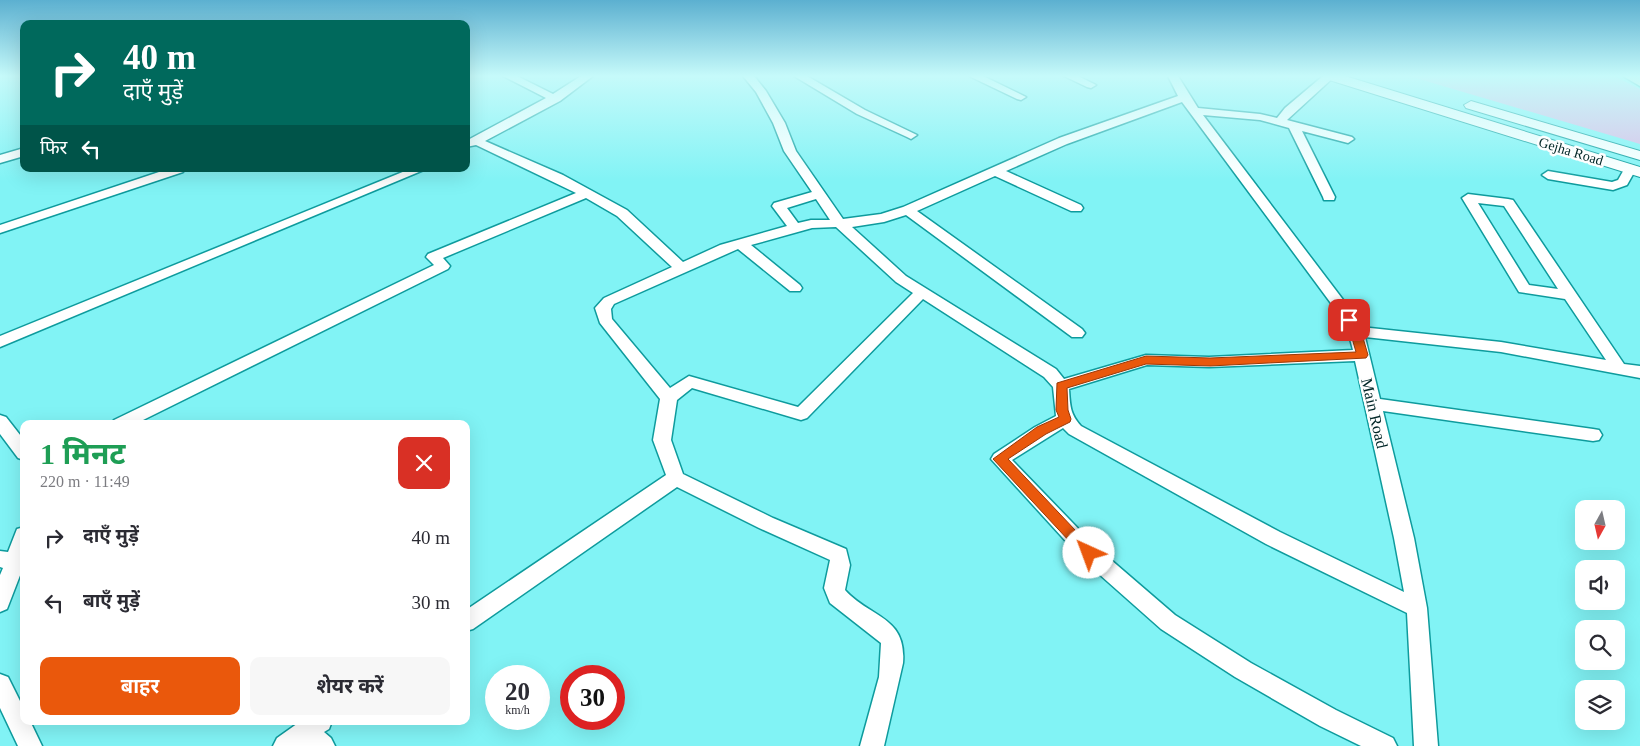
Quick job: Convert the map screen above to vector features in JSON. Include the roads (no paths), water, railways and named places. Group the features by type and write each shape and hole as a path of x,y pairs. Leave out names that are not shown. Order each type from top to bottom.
{"street":[{"path":"471,143 533,111"},
{"path":"772,111 790,151 838,223 901,279 1050,373 1061,386 1062,410 1066,419 1085,437 1273,538 1416,608"},
{"path":"859,111 911,136"},
{"path":"669,398 605,320 602,315 603,308 609,301 680,267 740,243 795,228 821,223 856,223 884,218 908,210 1084,133 1146,111"},
{"path":"1195,111 1244,115 1280,121 1348,139"},
{"name":"Main Road","path":"1195,111 1325,285 1356,331 1404,538 1416,608 1426,746"},
{"path":"1280,121 1288,111"},
{"name":"Gejha Road","path":"1442,111 1635,171"},
{"name":"Gejha Road","path":"1490,111 1640,156"},
{"path":"1293,124 1329,197"},
{"path":"471,143 587,193 622,212 680,267"},
{"path":"0,159 20,153"},
{"path":"995,171 1076,208"},
{"path":"1548,175 1614,186 1623,182 1635,171"},
{"path":"0,229 170,172"},
{"path":"0,342 413,172"},
{"path":"128,420 443,266 433,257 587,193"},
{"path":"795,228 779,206 819,194"},
{"path":"1570,295 1524,289 1468,198 1508,203 1570,295 1619,368"},
{"path":"908,210 1077,334"},
{"path":"740,243 795,288"},
{"path":"872,746 892,662 892,641 885,631 842,601 835,593 834,586 841,568 838,555 766,523 676,478 662,440 669,398 689,382 801,414 922,292"},
{"path":"1356,331 1501,347 1640,372"},
{"path":"1061,386 1146,360 1210,362 1362,355"},
{"path":"1374,404 1593,435"},
{"path":"1066,419 1041,431 1000,459 1089,553 1168,622 1242,670 1328,718 1385,746"},
{"path":"0,421 20,448"},
{"path":"470,619 676,478"},
{"path":"0,603 8,560 20,541"},
{"path":"0,684 30,746"},
{"path":"285,746 317,733"}]}
